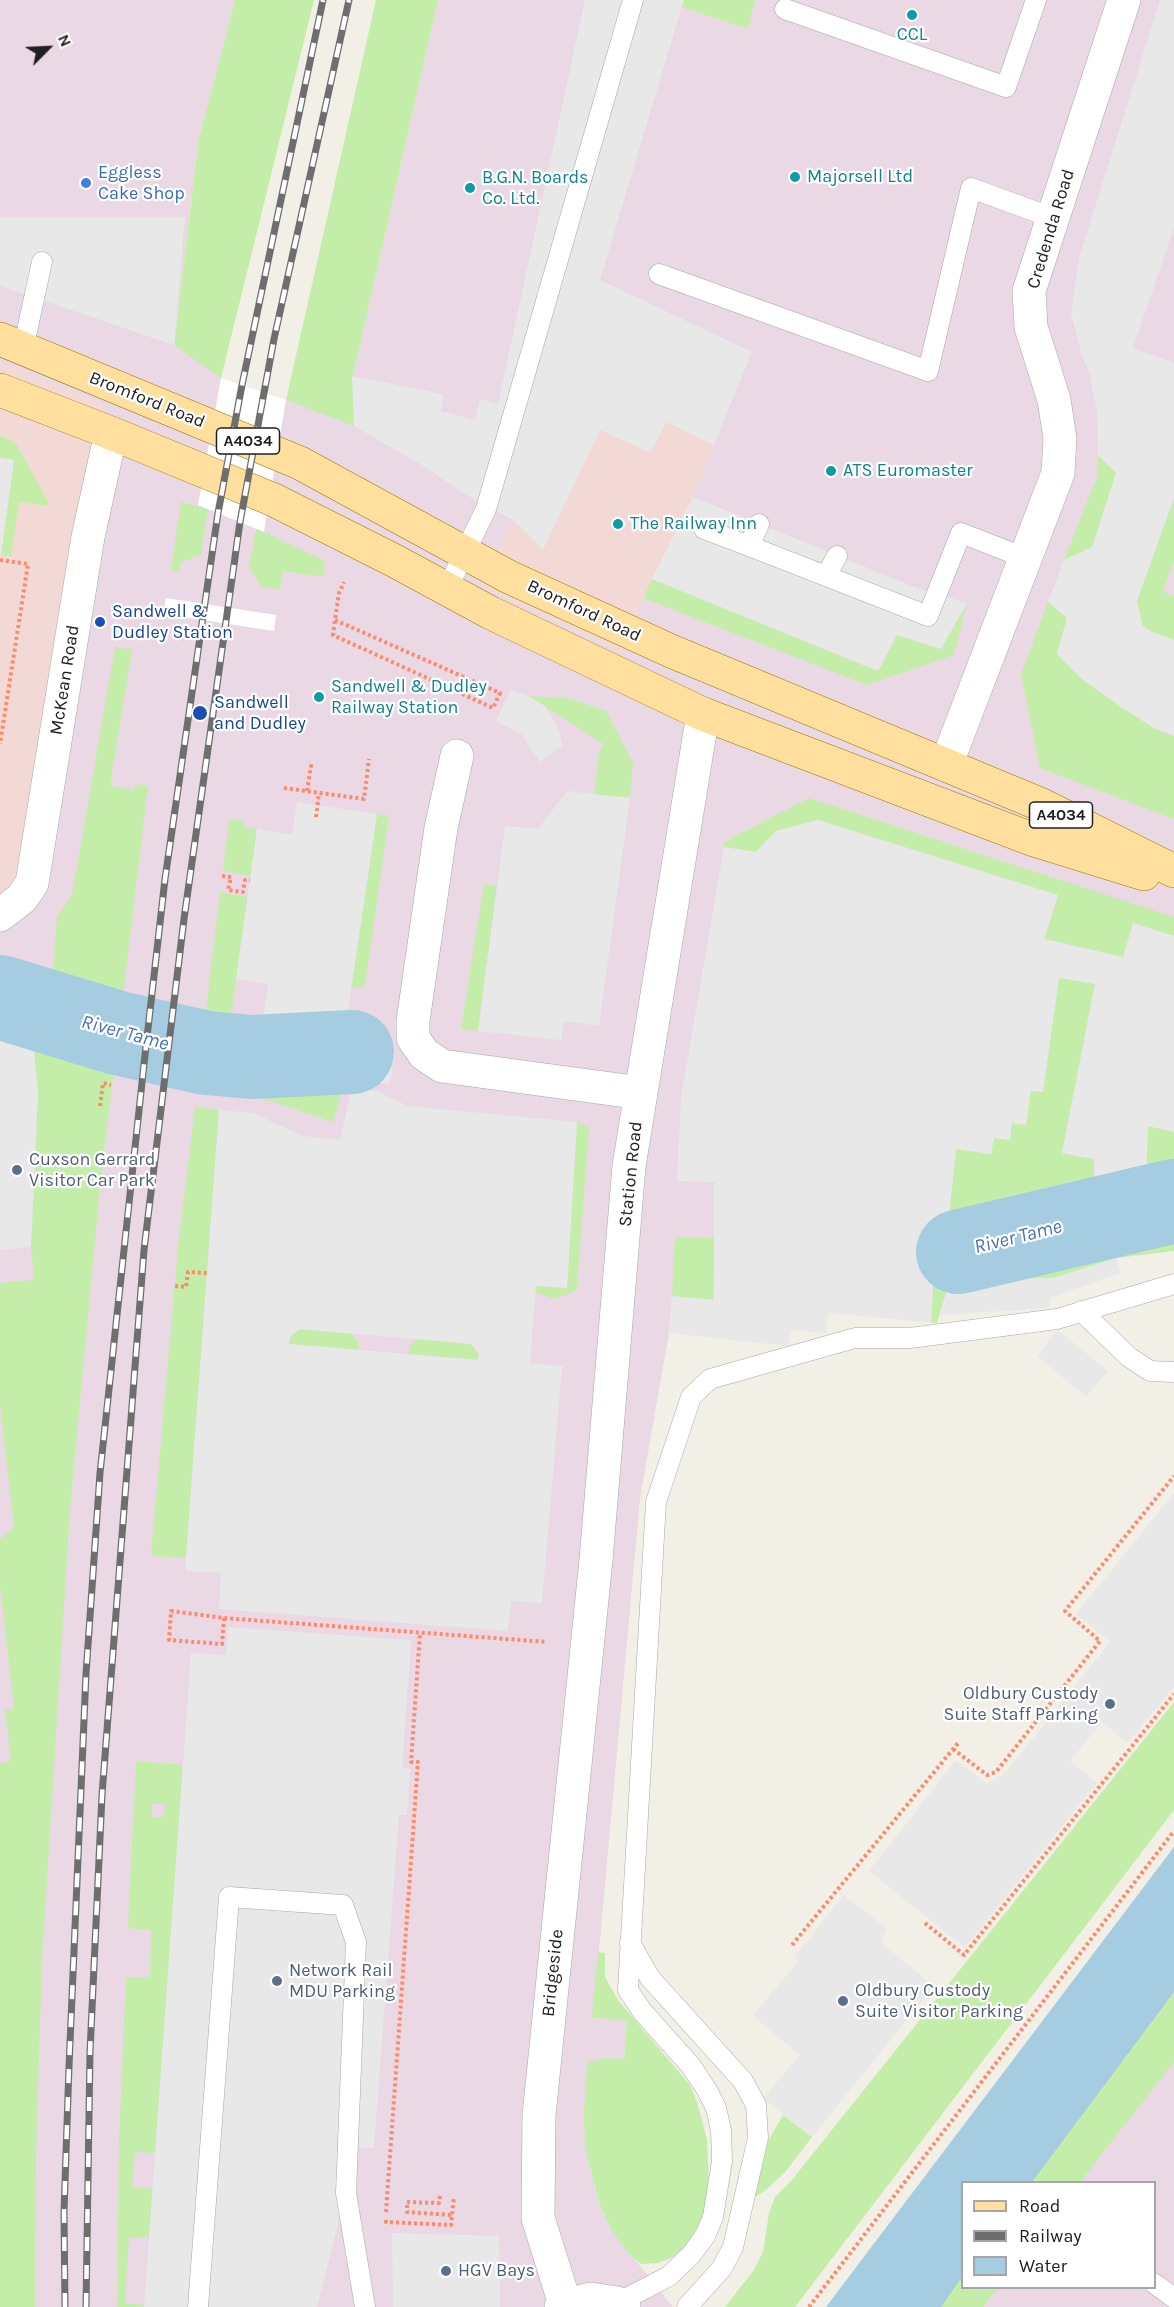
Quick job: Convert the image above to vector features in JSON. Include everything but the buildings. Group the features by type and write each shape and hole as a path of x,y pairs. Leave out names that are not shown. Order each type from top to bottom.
{"main road":[{"name":"Bromford Road","path":"10,343 300,463 464,554 521,582 671,651 1042,805 1174,871"},
{"path":"10,343 23,371 102,404 111,433"},
{"name":"A4034","path":"0,390 274,500 491,613 704,714 1034,840 1174,883"},
{"path":"521,582 535,612 700,686 704,714"},
{"path":"704,714 725,688 754,686"},
{"path":"904,790 931,783 946,765 956,791 1022,816 1034,840"}],"street":[{"name":"Credenda Road","path":"946,765 1058,473 1060,438 1054,400 1031,327 1029,291 1124,0"},
{"name":"McKean Road","path":"0,915 22,898 32,882 88,537 111,433"},
{"name":"Station Road","path":"587,1638 629,1166 704,714"},
{"path":"457,756 441,828 413,1038 424,1054 442,1066 641,1093"},
{"name":"Bridgeside","path":"587,1638 538,2115 538,2218 563,2306 591,2299 620,2305"}],"lane":[{"path":"447,589 486,509 633,0"},
{"path":"785,9 1006,87 1036,0"},
{"path":"658,274 928,371 971,188 1053,218"},
{"path":"10,343 42,262"},
{"path":"749,546 759,524"},
{"path":"704,529 928,616 961,533 1025,558"},
{"path":"826,576 837,556"},
{"path":"620,2305 669,2276 691,2255 705,2236 713,2217 722,2161 721,2130 716,2108 707,2090 691,2066 642,2011 628,1990 656,1502 691,1397 710,1379 855,1338 910,1338 1057,1319 1174,1284"},
{"path":"1081,1311 1129,1357 1150,1371 1174,1372"},
{"path":"198,2307 229,1897 343,1905 356,1942 346,2193 365,2307"},
{"path":"630,1943 650,1978 742,2081 756,2105 758,2138 733,2247 722,2268 687,2307"},
{"path":"1156,2285 1174,2298 1168,2307"}],"path":[{"path":"0,560 28,564 0,744"},
{"path":"335,620 500,693 493,708 333,635 335,620 339,593 347,576"},
{"path":"284,788 364,799 369,759"},
{"path":"308,791 311,766 315,767"},
{"path":"315,817 319,793"},
{"path":"222,876 231,877 228,890 243,892 245,880 250,880"},
{"path":"100,1106 103,1083 111,1085"},
{"path":"175,1286 186,1287 188,1272 207,1274"},
{"path":"953,1749 987,1774 996,1772 1100,1641 1065,1611 1174,1476"},
{"path":"224,1618 222,1644 169,1640 171,1611 224,1618 553,1643"},
{"path":"420,1633 411,1761 418,1762 386,2222 451,2225 454,2197"},
{"path":"925,1923 964,1955 1174,1694"},
{"path":"792,1945 958,1743"},
{"path":"809,2307 1174,1831"},
{"path":"440,2196 439,2203 407,2202 407,2212 452,2215"}],"shaded area":[{"path":"0,0 235,0 199,138 174,344 221,378 286,400 353,376 438,0 1174,0 1174,1174 979,1177 937,1323 672,1297 669,1333 640,1498 593,2017 627,2020 624,2059 606,2058 585,2149 600,2207 612,2231 673,2307 0,2307 0,915 22,898 111,433 102,404 0,363","holes":["600,281 751,352 693,497 643,598 621,652 483,587 513,520"]},
{"path":"585,0 684,0 600,280 752,352 714,445 666,422 651,453 600,430 543,550 513,520 463,493 422,465 354,426 352,376 443,394 441,411 475,420 480,399 498,404"},
{"path":"1160,0 1174,0 1174,228 1133,348 1174,363 1174,498 1137,601 1142,625 1152,632 1174,640 1174,736 1154,728 1118,705 1082,679 1057,654 1067,618 1048,602 1064,560 1092,547 1116,473 1098,455 1097,413 1089,372 1082,356 1071,314 1079,258"},
{"path":"0,217 185,217 174,345 0,286"},
{"path":"600,280 752,352 693,497 643,598 621,652 483,587 513,520"},
{"path":"0,363 102,404 111,433 32,883 0,915"},
{"path":"0,458 14,460 1,555 0,555"},
{"path":"693,497 912,586 967,603 941,649 897,635 878,671 652,579"},
{"path":"511,690 528,696 545,706 559,730 562,746 540,762 521,734 496,721"},
{"path":"567,791 630,798 599,1026 564,1021 561,1040 478,1031 505,826 538,829"},
{"path":"297,802 377,814 344,1038 260,1039 268,984 236,979 257,829 292,835"},
{"path":"818,820 1058,895 1044,939 1123,957 1133,923 1174,936 1174,1132 1148,1126 1146,1183 1094,1202 1094,1159 1062,1153 1095,984 1059,978 1043,1092 1031,1091 1026,1125 1012,1123 1010,1140 994,1138 991,1154 956,1149 942,1285 933,1285 931,1322 828,1313 826,1333 791,1330 789,1346 669,1333 672,1296 714,1300 714,1182 677,1181 681,1097 724,847 756,852 776,831"},
{"name":"Cuxson Gerrard Visitor Car Park","path":"0,1021 39,1033 34,1050 38,1092 31,1247 0,1250"},
{"path":"365,1046 395,1050 390,1084 360,1080"},
{"path":"352,1088 376,1091 408,1106 577,1122 567,1288 536,1286 530,1363 562,1366 542,1603 511,1601 508,1631 219,1609 221,1573 185,1571 219,1110 253,1113 303,1136 340,1140","holes":["300,1329 471,1344 479,1354 478,1360 289,1344 290,1337"]},
{"path":"1116,1258 1121,1273 1052,1297 1049,1308 939,1315 950,1281 1054,1278"},
{"path":"1058,1330 1108,1371 1086,1397 1037,1356"},
{"name":"Oldbury Custody Suite Staff Parking","path":"1174,1493 1174,1687 1128,1743 1102,1722 1070,1761 1097,1783 965,1948 869,1871 956,1760 987,1784 1006,1772 1110,1642 1076,1614"},
{"name":"Network Rail MDU Parking","path":"228,1627 411,1640 402,1768 410,1769 407,1815 399,1815 374,2148 347,2147 346,2193 317,2307 144,2307 191,1653 226,1655"},
{"name":"Oldbury Custody Suite Visitor Parking","path":"844,1895 887,1929 883,1944 934,1986 812,2137 763,2098 800,2055 753,2016 798,1961 794,1957"},
{"path":"1174,1911 1174,2307 876,2307 961,2191 961,2289 1156,2289 1156,2181 969,2181"},
{"name":"HGV Bays","path":"392,2233 499,2236 500,2307 393,2307"}],"green space":[{"path":"235,0 314,0 221,378 174,345 199,138"},
{"path":"376,0 438,0 353,376 354,426 286,400"},
{"path":"684,0 755,0 748,29 682,7"},
{"path":"0,436 15,442 49,503 48,506 19,502 11,557 1,555 14,460 0,458"},
{"path":"1098,455 1117,473 1092,547 1064,560 1097,477"},
{"path":"1174,498 1174,560 1163,592 1174,596 1174,640 1152,632 1142,625 1137,601"},
{"path":"181,502 208,509 201,555 181,562 179,572 171,571 171,569"},
{"path":"256,528 325,561 323,577 283,571 280,590 261,586 249,569"},
{"path":"652,579 878,671 897,635 941,649 967,603 954,655 867,685 643,598"},
{"path":"1048,602 1067,618 1057,654 1082,679 1118,705 1154,728 1174,736 1174,819 1040,768 1021,674"},
{"path":"115,647 132,650 110,786 134,790 136,784 148,786 100,1187 70,1509 42,1960 36,2154 35,2307 0,2307 0,1764 11,1760 5,1710 14,1708 0,1586 0,1539 14,1528 0,1404 0,1283 34,1280 31,1247 38,1092 34,1050 52,986 57,916 72,895"},
{"path":"528,696 569,698 606,711 633,763 630,798 594,795 599,751 604,744"},
{"path":"809,798 1174,917 1174,936 1133,923 1123,957 1044,939 1058,896 776,831 756,852 724,847 724,842"},
{"path":"377,814 389,816 365,986 351,988"},
{"path":"229,819 243,821 243,827 257,829 251,876 223,871"},
{"path":"484,884 497,886 478,1031 461,1029"},
{"path":"220,892 248,897 228,1036 238,1039 357,1039 333,1122 198,1077"},
{"path":"0,970 15,975 0,1021"},
{"path":"1059,977 1095,984 1062,1153 1094,1159 1094,1201 1148,1126 1174,1132 1174,1251 1116,1258 1054,1278 950,1281 937,1323 931,1322 933,1285 942,1285 956,1149 993,1138 1011,1123 1031,1091 1043,1092"},
{"path":"195,1107 219,1110 186,1558 151,1556 178,1247"},
{"path":"577,1122 589,1128 577,1289 553,1299 536,1292 536,1286 567,1288"},
{"path":"675,1237 715,1238 713,1301 672,1296"},
{"path":"300,1329 350,1333 359,1342 358,1350 288,1344 290,1337"},
{"path":"417,1339 471,1344 479,1354 478,1360 409,1354 409,1347"},
{"path":"1174,1702 1174,1810 795,2307 725,2307 754,2270 763,2252 769,2213 775,2197 791,2181"},
{"path":"136,1761 183,1765 155,2153 135,2152 132,2187 153,2189 149,2238 129,2237 125,2303 144,2305 144,2307 117,2307 119,2139 126,1977 150,1977 151,1930 128,1928","holes":["152,1804 165,1804 164,1817 152,1817"]},
{"path":"598,1952 605,1953 605,1977 618,2000 690,2085 707,2140 709,2186 702,2220 685,2247 673,2257 658,2263 641,2264 628,2253 612,2231 600,2206 585,2149 584,2113 587,2062 606,2058 624,2059 627,2021 592,2017"},
{"path":"1174,1992 1174,2062 1081,2181 1033,2181"},
{"path":"783,2115 812,2137 786,2171 755,2197 768,2141"},
{"path":"961,2278 961,2289 997,2289 983,2307 941,2307"}],"water":[{"path":"1174,1847 1174,1992 1033,2181 961,2181 961,2278 941,2307 826,2307"}],"pier":[{"path":"221,378 286,400 264,532 198,505"},
{"path":"166,598 276,615 274,631 163,614"},
{"path":"15,975 52,986 39,1033 0,1021"},
{"path":"121,1007 204,1031 198,1077 115,1057"}],"waterway":[{"name":"River Tame","path":"0,997 118,1033 206,1053 252,1057 352,1052"},
{"name":"River Tame","path":"958,1252 1174,1201"}],"railway":[{"path":"65,2307 64,2212 86,1674 100,1473 144,1064 165,879 218,513 242,385 323,0"},
{"path":"86,2307 90,2052 102,1795 144,1250 184,919 240,522 274,339 349,0"}],"place":[{"name":"CCL","path":"912,15"},
{"name":"Majorsell Ltd","path":"795,177"},
{"name":"Eggless Cake Shop","path":"86,183"},
{"name":"B.G.N. Boards Co. Ltd.","path":"470,188"},
{"name":"ATS Euromaster","path":"831,471"},
{"name":"The Railway Inn","path":"618,524"},
{"name":"Sandwell & Dudley Station","path":"100,622"},
{"name":"Sandwell & Dudley Railway Station","path":"319,697"},
{"name":"Sandwell and Dudley","path":"200,713"},
{"name":"Cuxson Gerrard Visitor Car Park","path":"17,1170"},
{"name":"Oldbury Custody Suite Staff Parking","path":"1110,1704"},
{"name":"Network Rail MDU Parking","path":"277,1981"},
{"name":"Oldbury Custody Suite Visitor Parking","path":"843,2001"},
{"name":"HGV Bays","path":"446,2271"}]}
